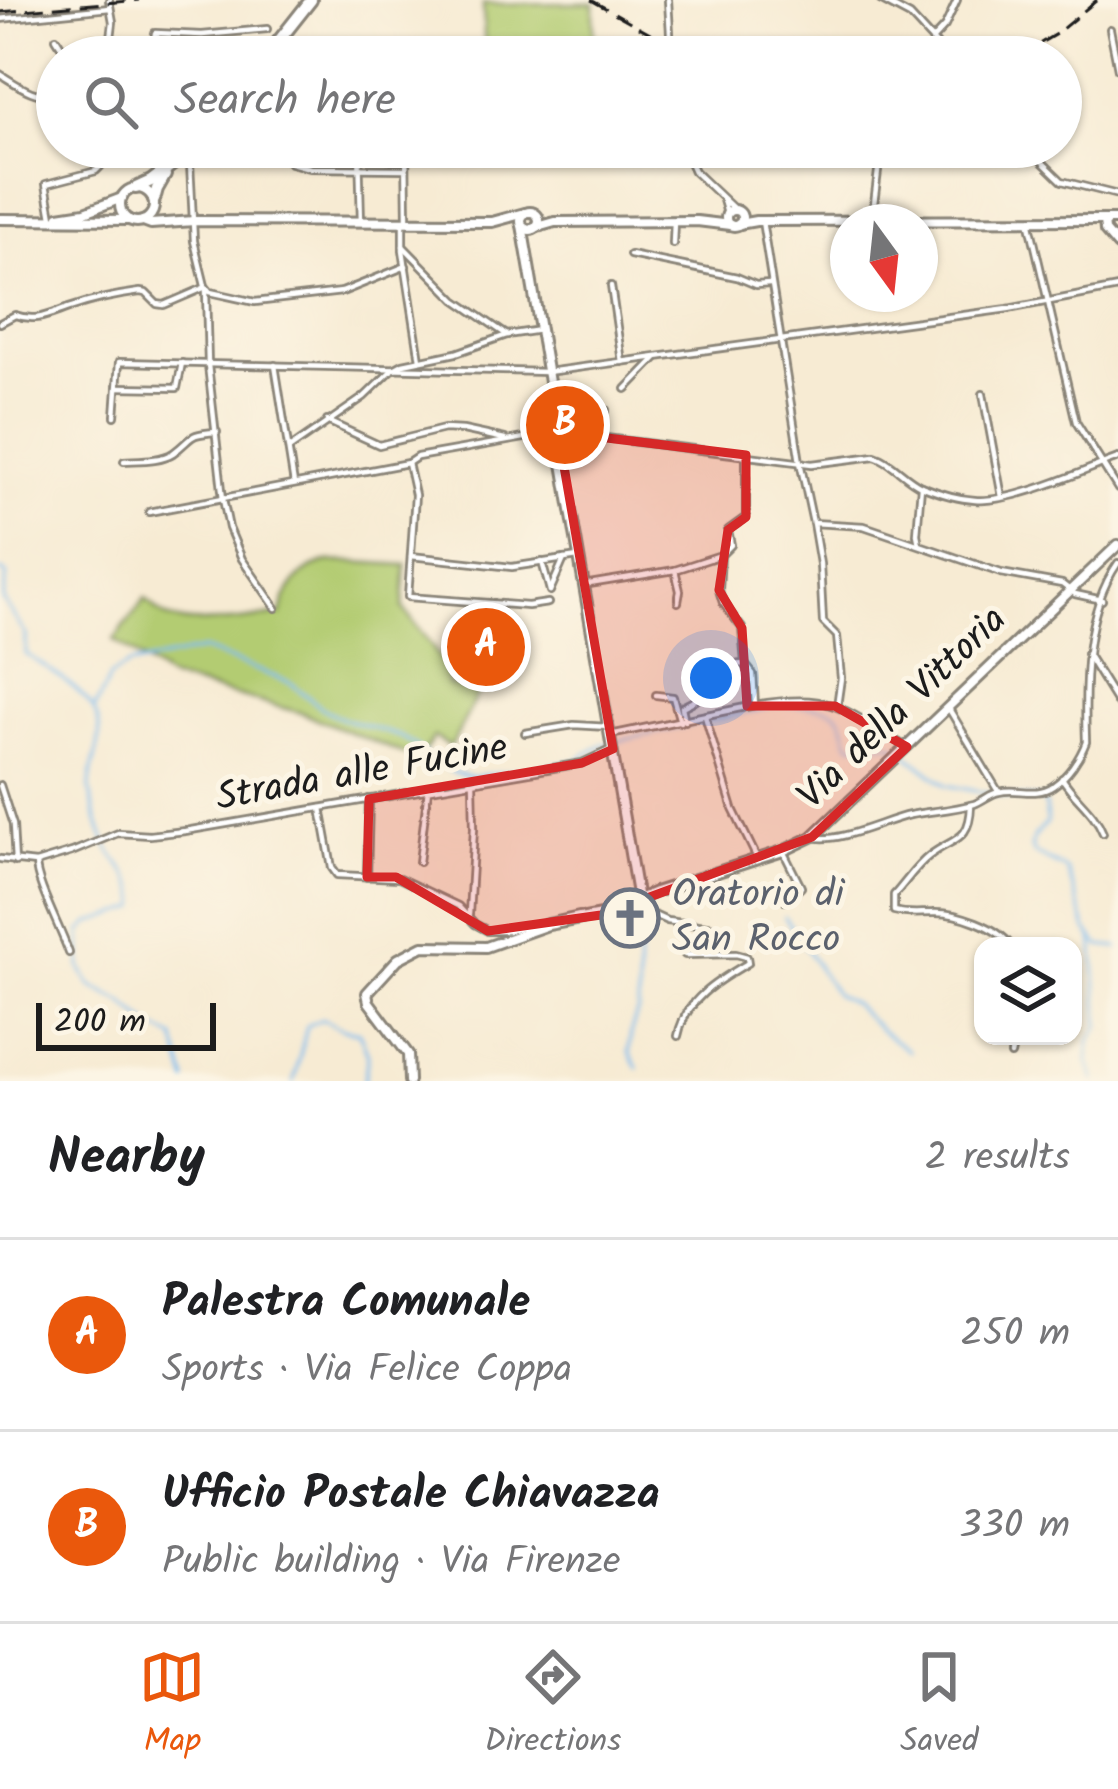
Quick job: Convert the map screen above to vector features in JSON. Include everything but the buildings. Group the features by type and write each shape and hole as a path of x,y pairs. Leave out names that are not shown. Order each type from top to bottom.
{"highway":[{"path":"283,36 311,0"},
{"path":"136,188 171,168"},
{"path":"154,205 157,189 171,168"}],"street":[{"path":"668,0 670,36"},
{"path":"880,0 910,16 928,36"},
{"path":"936,36 958,0"},
{"path":"0,19 109,4 111,36"},
{"path":"155,36 267,29"},
{"path":"1110,29 1118,64"},
{"path":"0,74 36,94"},
{"path":"52,218 46,184 99,168"},
{"path":"190,168 192,222 206,287 208,365 223,499 242,559 276,608"},
{"path":"310,168 406,169 403,246 420,360"},
{"path":"693,168 733,218"},
{"path":"874,204 878,168"},
{"path":"1046,168 1063,181 1118,195"},
{"path":"360,169 361,223"},
{"path":"40,220 85,212 136,188 147,191 168,218 192,222"},
{"path":"122,198 120,208 129,220"},
{"path":"142,221 154,205"},
{"path":"553,222 533,213 527,223 526,246 640,921"},
{"path":"0,219 151,224 830,220"},
{"path":"759,220 820,564 823,622 837,636 841,678 836,706"},
{"path":"938,220 1118,220"},
{"path":"1029,220 1076,422 1118,489"},
{"path":"1104,220 1105,231 1118,246"},
{"path":"674,221 674,244"},
{"path":"403,246 456,301 507,335"},
{"path":"630,255 756,286 770,284"},
{"path":"206,287 210,292 255,302 342,292 406,266"},
{"path":"611,286 622,362"},
{"path":"0,323 15,315 31,320 134,292 146,293 164,305 206,287"},
{"path":"115,416 118,362 547,372 1118,288"},
{"path":"290,449 403,364 540,330"},
{"path":"626,389 656,358"},
{"path":"117,387 177,388 182,363"},
{"path":"275,365 295,485"},
{"path":"983,394 1002,496"},
{"path":"598,438 606,410"},
{"path":"327,421 379,445 445,429 510,440"},
{"path":"124,461 172,454 185,439 217,432"},
{"path":"149,512 558,432 812,464 882,457 921,486 972,500 1002,496 1118,458"},
{"path":"584,585 675,570 721,555 731,545 728,530 746,517 746,454"},
{"path":"408,463 416,495 408,597 528,606 548,602"},
{"path":"919,544 921,486"},
{"path":"812,523 863,526 1001,573 1062,584 1084,597 1102,600"},
{"name":"Via della Vittoria","path":"409,1081 408,1054 367,997 368,989 410,951 423,946 486,946 635,904 655,892 758,860 812,837 1118,545"},
{"path":"721,555 719,590 742,628 755,705"},
{"path":"411,556 512,567 578,557"},
{"path":"542,562 550,591 564,560"},
{"path":"812,837 832,838 893,819 971,805 998,791 1038,792 1062,778 1086,742 1087,654 1108,577 1118,562"},
{"path":"675,570 678,602"},
{"path":"1087,654 1118,704"},
{"path":"682,722 682,707 709,693 728,665 745,664"},
{"path":"656,695 673,697 682,722"},
{"path":"526,733 574,725 609,731 682,722 777,701 821,702 836,706 903,751"},
{"path":"948,709 998,791"},
{"path":"705,716 734,809 758,860"},
{"name":"Strada alle Fucine","path":"36,863 118,833 185,831 582,764 612,749"},
{"path":"1062,778 1097,818 1103,833"},
{"path":"469,917 475,828 472,782"},
{"path":"0,785 13,825 15,862"},
{"path":"418,862 428,789"},
{"path":"367,877 369,799"},
{"path":"971,805 971,822 959,840 929,856 894,896 894,911 914,916 937,912 990,927 1004,937"},
{"path":"321,808 334,872 399,878 458,906 481,928 500,931 588,916"},
{"path":"783,851 801,887 786,901"},
{"path":"0,859 36,863 36,876 69,953"},
{"path":"635,904 667,921 714,927 714,932 685,948 685,955 747,956 748,963 724,975 697,1000 678,1036"},
{"path":"1011,1055 1013,1045"}],"highlighted area":[{"path":"558,432 746,455 746,517 728,530 719,590 742,628 747,706 835,706 907,747 812,837 601,915 488,931 396,877 367,877 369,799 582,763 613,749"}],"green space":[{"path":"594,3 594,36 484,36 483,4"},
{"path":"323,563 406,565 403,608 444,663 448,684 478,693 451,747 434,737 417,762 302,713 168,678 114,640 145,599 166,617 180,621 225,622 281,614 301,576"}],"waterway":[{"path":"0,571 7,574 3,600 26,635 26,654 75,689 96,715 99,734 90,780 92,802 106,843 138,899 137,908 90,923 81,932 81,968 91,986 175,1038 187,1081"},
{"path":"94,710 111,675 129,665 204,650 291,683 338,717 401,737 455,773 473,777 575,761 602,745 776,706 826,708 840,717 850,744 893,744 946,785 1040,799 1047,823 1031,847 1035,854 1067,870 1087,930 1100,946 1118,948"},
{"path":"785,917 836,995 853,1003 909,1051"},
{"path":"638,1068 629,1052 638,1010 639,926"},
{"path":"1093,938 1100,1025 1090,1041 1088,1060 1095,1081"},
{"path":"294,1081 307,1026 322,1019 359,1032 368,1055 364,1081"}],"railway":[{"path":"0,12 139,0"},
{"path":"591,0 655,36"},
{"path":"1053,36 1097,0"}],"place":[{"name":"Ufficio Postale Chiavazza","path":"565,425"},
{"name":"Palestra Comunale","path":"486,647"},
{"name":"Oratorio di San Rocco","path":"630,918"}]}
